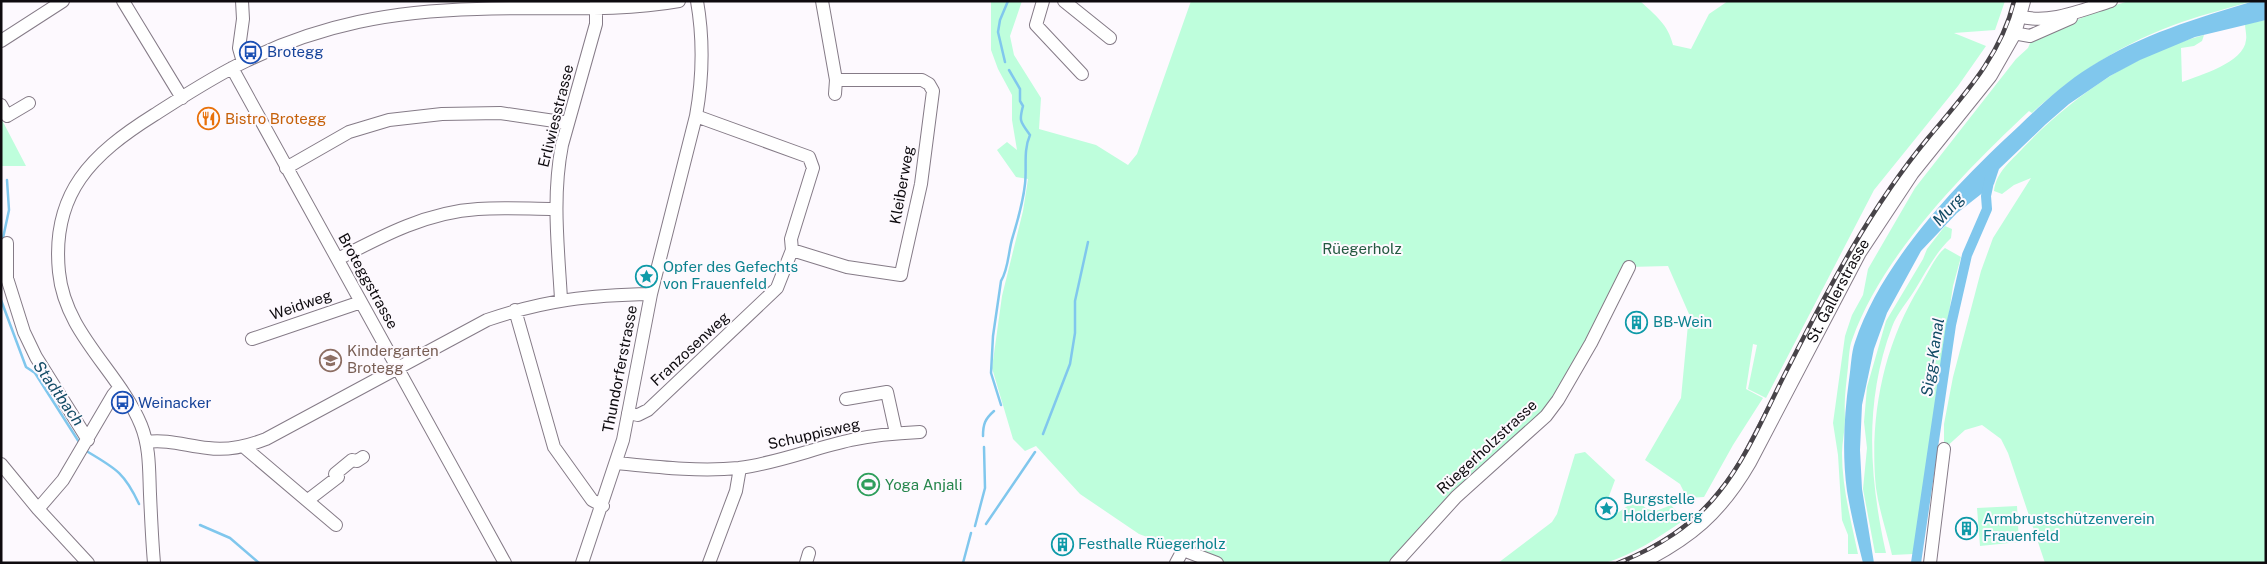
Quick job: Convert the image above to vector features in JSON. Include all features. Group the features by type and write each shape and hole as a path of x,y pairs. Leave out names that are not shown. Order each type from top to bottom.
{"main road":[{"name":"St. Gallerstrasse","path":"1637,563 1664,550 1692,531 1717,508 1732,488 1748,462 1842,281 1869,234 1911,172 1981,86 2013,33 2021,9"}],"street":[{"path":"1,40 63,1"},
{"path":"123,1 182,98"},
{"name":"Broteggstrasse","path":"242,1 243,19 237,65 286,168 505,563"},
{"path":"154,563 146,442 137,416 77,327 65,302 59,270 58,238 69,200 79,179 100,154 126,133 237,65 305,36 362,20 477,5 596,4 650,6 679,1"},
{"name":"Thundorferstrasse","path":"582,563 617,463 652,294 696,116 703,59 697,1"},
{"path":"822,1 836,80 836,94"},
{"path":"1043,1 1036,25 1082,74"},
{"path":"1064,1 1110,38"},
{"path":"2021,9 2035,20 2081,11 2111,1"},
{"name":"Erliwiesstrasse","path":"561,299 555,209 558,164 596,24 596,4"},
{"path":"2013,33 2026,37 2036,35 2074,17 2081,11"},
{"name":"Kleiberweg","path":"792,250 847,267 901,275 921,184 933,91 929,84 922,80 836,80"},
{"path":"1,105 7,116 29,103"},
{"path":"286,168 349,132 389,120 442,114 500,113 568,124"},
{"name":"Franzosenweg","path":"628,413 638,415 648,410 777,288 792,250 794,226 813,168 809,157 696,116"},
{"path":"338,259 395,230 434,216 478,209 555,209"},
{"path":"7,243 7,278 24,332 36,357 88,440"},
{"name":"Rüegerholzstrasse","path":"1396,563 1456,496 1546,416 1558,400 1591,343 1629,267"},
{"path":"146,442 169,441 210,449 244,447 266,439 487,320 515,310 561,299 652,294"},
{"name":"Weidweg","path":"252,339 361,302"},
{"path":"515,310 554,447 592,500 602,506"},
{"path":"38,509 63,480 119,388"},
{"name":"Schuppisweg","path":"846,399 887,392 896,433"},
{"name":"Schuppisweg","path":"617,463 686,468 740,468 794,456 851,440 896,433 920,432"},
{"path":"244,447 336,525"},
{"path":"1930,563 1944,450"},
{"path":"308,500 338,477 335,474 352,460 357,461 363,457"},
{"path":"1,464 38,509 88,563"},
{"path":"709,563 736,491 740,468"},
{"path":"1176,563 1183,550 1216,563"}],"green space":[{"name":"Rüegerholz","path":"991,1 1022,1 1010,36 1014,55 1041,98 1039,129 1096,145 1128,165 1137,154 1191,1 1640,1 1668,31 1673,45 1691,49 1709,14 1728,1 2005,1 1995,30 1954,33 1986,46 1958,86 1874,190 1766,398 1748,389 1757,345 1753,344 1746,389 1763,398 1733,445 1704,497 1687,498 1680,484 1645,460 1681,398 1689,314 1668,266 1629,267 1558,400 1395,563 1217,563 1139,534 1080,494 1036,446 1025,451 1013,439 992,368 1002,296 1023,211 1028,179 1016,177 997,150 1007,142 1017,150 1012,120 1012,95 998,69 991,50"},
{"path":"2129,1 2253,1 2199,16 2162,30 2122,49 2084,72 2032,113 2029,111 2004,135 1952,188 1904,246 1883,277 1866,308 1850,346 1845,393 1842,466 1847,504 1858,554 1848,554 1848,535 1842,520 1838,455 1833,423 1845,336 1852,315 1863,295 1868,269 1915,188 2016,59 2028,48 2031,41 2099,10"},
{"path":"2266,20 2266,563 2045,563 2008,453 2001,439 1982,425 1965,430 1944,449 1944,424 1953,377 1981,271 1993,238 2031,178 2014,185 2002,194 1994,191 1995,184 2005,167 2062,111 2129,65 2178,43 2204,35 2202,41 2194,46 2181,48 2182,82 2210,72 2230,62 2243,48 2246,38 2245,24"},
{"path":"1,118 26,166 1,166"},
{"path":"1945,226 1952,229 1951,238 1936,255 1894,322 1883,355 1877,383 1873,411 1873,468 1880,525 1886,553 1875,553 1863,489 1867,448 1864,422 1867,387 1886,321 1927,249"},
{"path":"1945,248 1961,257 1953,286 1913,554 1892,555 1876,488 1874,462 1877,409 1888,358 1907,309 1941,251"},
{"path":"1585,452 1615,480 1605,507 1609,519 1636,500 1647,509 1656,511 1671,505 1684,520 1636,550 1605,563 1498,563 1552,522 1557,514 1575,454"},
{"path":"2017,506 2019,542 1980,546 1977,508"}],"water":[{"name":"Murg","path":"2254,1 2266,1 2266,20 2195,37 2140,60 2110,76 2069,104 1999,169 1994,184 1957,213 1921,251 1887,313 1874,349 1862,405 1860,450 1862,489 1874,563 1863,563 1845,477 1844,450 1847,394 1855,342 1867,312 1883,282 1902,253 1971,172 2044,102 2080,73 2109,56 2169,28"}],"waterway":[{"path":"1005,62 998,32 1000,20 1008,1"},
{"path":"1001,405 991,373 993,336 1001,281 1006,271 1011,242 1023,198 1026,178 1026,153 1030,135 1021,121 1023,106 1020,101 1020,89 1009,70"},
{"name":"Sigg-Kanal","path":"1916,563 1951,325 1967,255 1987,209 1986,196 1990,177"},
{"name":"Stadtbach","path":"1,240 9,210 7,180"},
{"path":"1043,434 1070,364 1075,333 1075,301 1088,242"},
{"name":"Stadtbach","path":"1,300 26,367 35,373 79,442"},
{"path":"983,436 985,422 994,411"},
{"path":"975,526 985,488 984,447"},
{"name":"Stadtbach","path":"88,452 119,473 139,504"},
{"path":"986,524 1035,452"},
{"name":"Stadtbach","path":"200,525 230,538 259,563"},
{"path":"963,563 971,533"}],"railway":[{"path":"1618,563 1647,550 1686,525 1709,504 1730,478 1749,447 1804,336 1852,248 1907,164 1979,74 2000,40 2014,1"}],"place":[{"name":"Brotegg","path":"251,52"},
{"name":"Bistro Brotegg","path":"209,119"},
{"name":"Opfer des Gefechts von Frauenfeld","path":"647,276"},
{"name":"BB-Wein","path":"1637,322"},
{"name":"Kindergarten Brotegg","path":"331,360"},
{"name":"Weinacker","path":"122,403"},
{"name":"Yoga Anjali","path":"869,485"},
{"name":"Burgstelle Holderberg","path":"1607,508"},
{"name":"Armbrustschützenverein Frauenfeld","path":"1967,528"},
{"name":"Festhalle Rüegerholz","path":"1062,544"}]}
